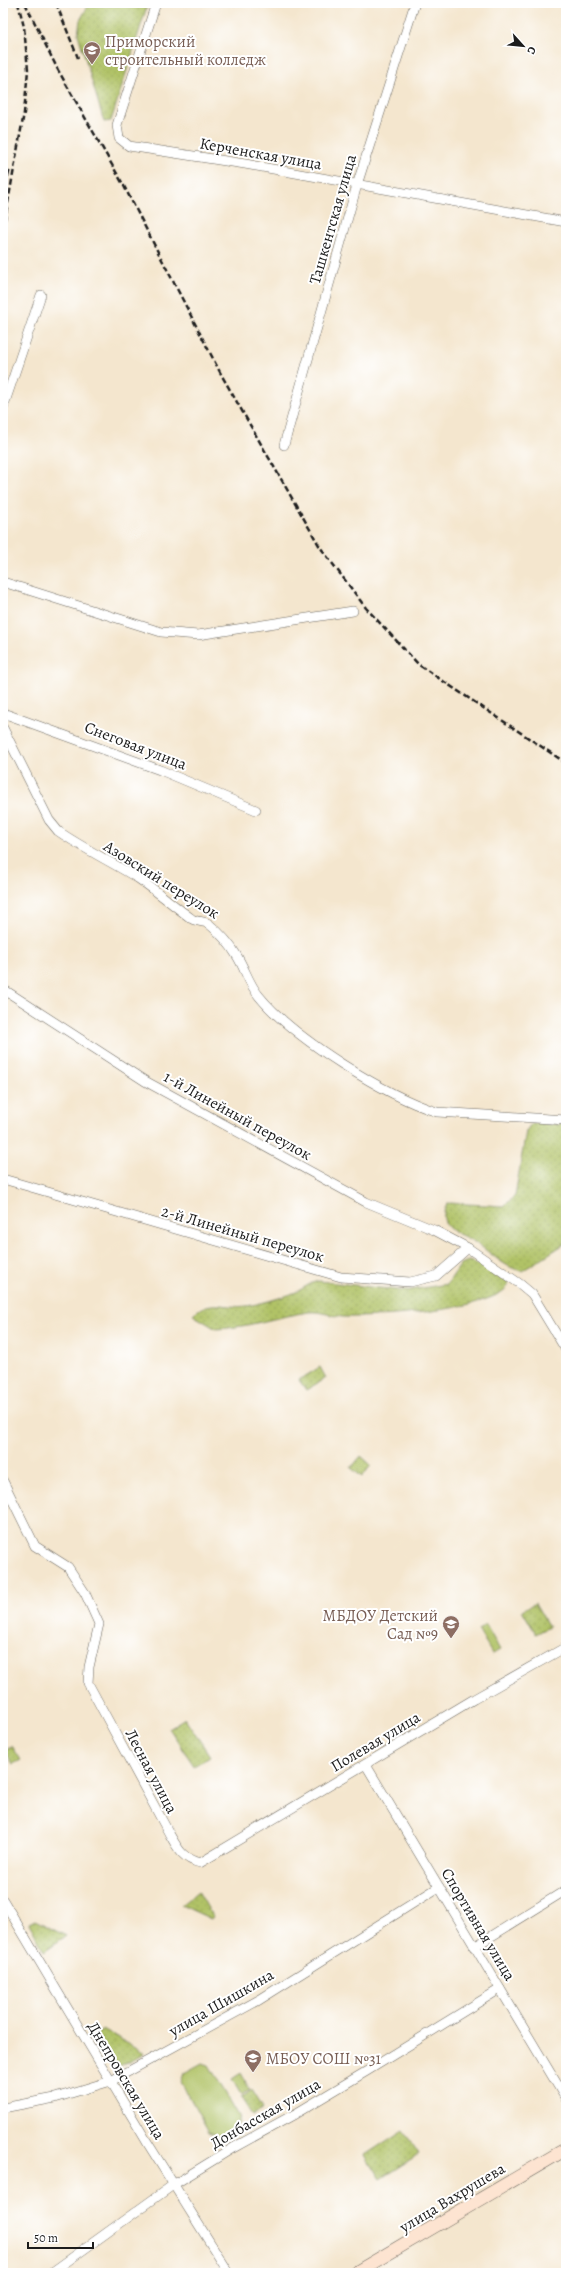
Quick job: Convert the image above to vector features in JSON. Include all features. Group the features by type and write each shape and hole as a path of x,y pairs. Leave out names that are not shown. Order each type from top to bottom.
{"main road":[{"name":"улица Вахрушева","path":"355,2273 566,2149"}],"street":[{"name":"Керченская улица","path":"156,3 117,124 119,138 129,146 245,164 566,222"},
{"name":"Ташкентская улица","path":"284,444 357,185 415,3"},
{"path":"3,408 41,295"},
{"path":"3,582 161,632 198,635 353,611"},
{"name":"Снеговая улица","path":"3,713 160,770 256,810"},
{"name":"Азовский переулок","path":"3,728 49,820 58,831 139,880 195,920 208,923 225,940 238,957 242,968 259,996 290,1026 339,1061 400,1097 420,1107 437,1112 566,1120"},
{"name":"1-й Линейный переулок","path":"3,989 145,1081 366,1202 434,1230 468,1248 532,1294 566,1350"},
{"name":"2-й Линейный переулок","path":"3,1179 341,1276 410,1282 436,1276 468,1248"},
{"name":"Лесная улица","path":"3,1481 35,1546 68,1567 85,1593 99,1624 90,1665 88,1683 178,1850 189,1861 200,1863"},
{"name":"Полевая улица","path":"200,1863 474,1699 566,1647"},
{"name":"Спортивная улица","path":"366,1765 566,2099"},
{"name":"улица Шишкина","path":"3,2108 55,2098 111,2081 259,2000 440,1887"},
{"path":"474,1947 566,1890"},
{"name":"Днепровская улица","path":"3,1900 173,2185 229,2273"},
{"name":"Донбасская улица","path":"51,2273 173,2185 233,2148 367,2072 500,1989"}],"green space":[{"path":"90,3 148,3 111,121 104,122 78,34 80,20"},
{"path":"531,1124 566,1125 566,1243 522,1271 508,1266 471,1240 452,1230 445,1223 444,1214 445,1207 449,1203 504,1206 515,1196 526,1131"},
{"path":"468,1261 473,1262 508,1280 508,1286 497,1295 479,1302 456,1307 404,1314 343,1317 309,1312 251,1324 216,1329 193,1315 205,1306 218,1305 239,1307 265,1302 296,1292 319,1281 405,1291 447,1284 461,1264"},
{"path":"320,1367 326,1378 306,1390 299,1380"},
{"path":"361,1456 371,1465 362,1477 351,1468"},
{"path":"535,1603 549,1627 536,1634 522,1610"},
{"path":"486,1625 500,1650 492,1654 478,1630"},
{"path":"185,1718 210,1756 194,1766 169,1728"},
{"path":"12,1746 21,1760 13,1764 5,1751"},
{"path":"198,1891 213,1917 211,1919 181,1905"},
{"path":"35,1920 66,1936 44,1951 29,1923"},
{"path":"103,2029 145,2053 114,2069 94,2035"},
{"path":"202,2063 209,2065 239,2116 237,2125 220,2136 209,2132 181,2082 184,2073"},
{"path":"241,2073 250,2090 241,2095 232,2079"},
{"path":"252,2090 263,2108 252,2115 241,2098"},
{"path":"403,2130 419,2154 380,2179 365,2155"}],"railway":[{"path":"3,230 24,113 28,70 24,27 18,3"},
{"path":"25,3 58,70 124,186 222,376 320,547 366,608 419,665 566,763"},
{"path":"56,3 78,58"},
{"path":"3,194 10,169"}],"place":[{"name":"Приморский строительный колледж","path":"92,65"},
{"name":"МБДОУ Детский Сад №9","path":"451,1639"},
{"name":"МБОУ СОШ №31","path":"253,2073"}]}
